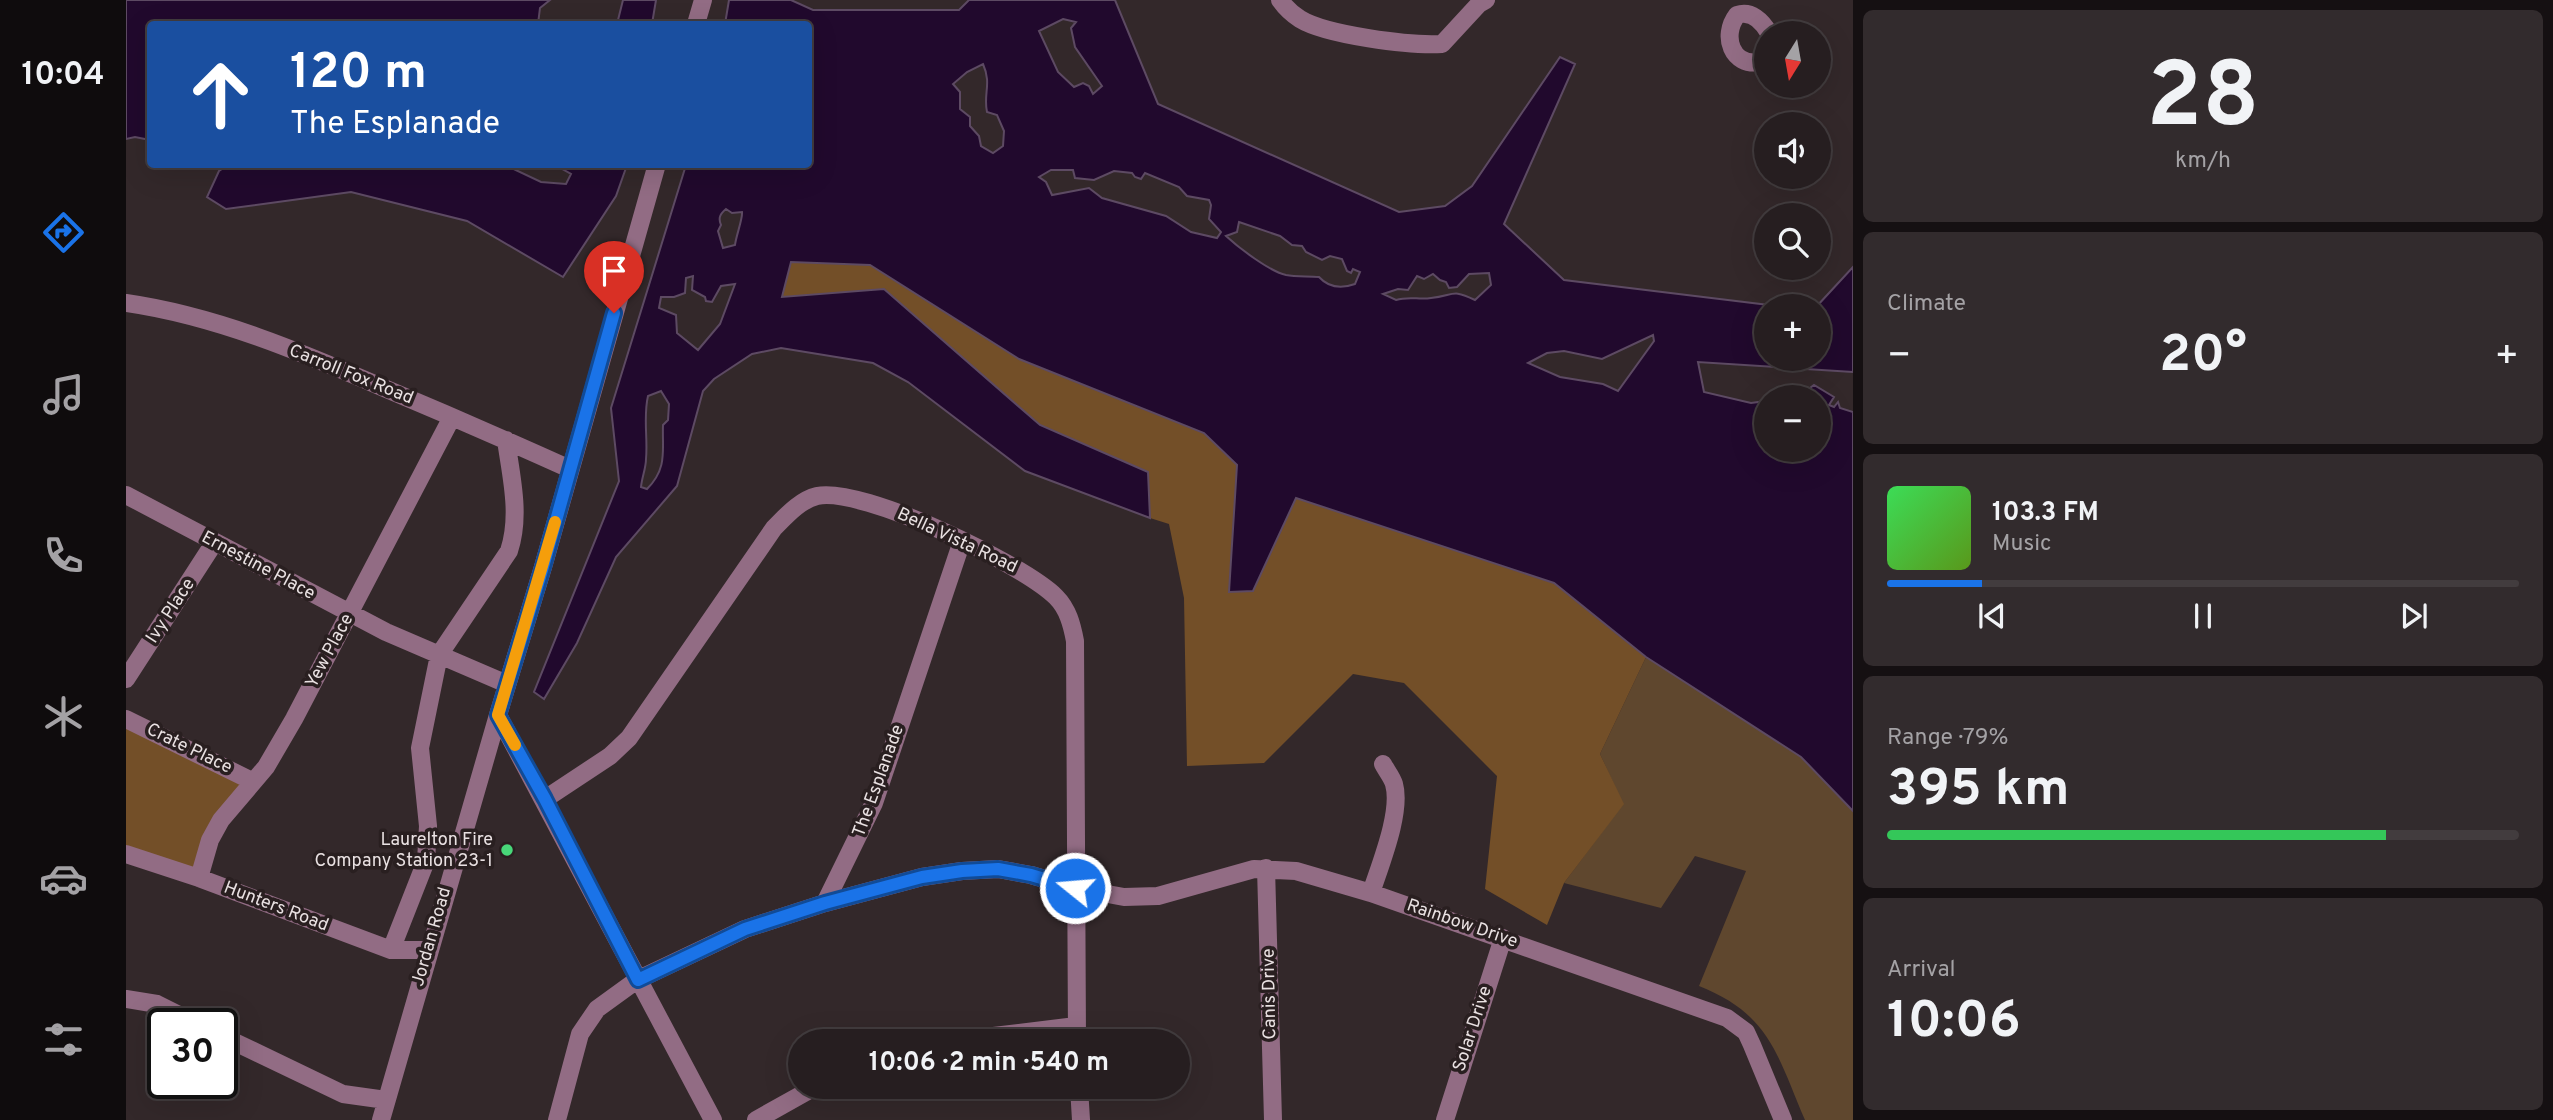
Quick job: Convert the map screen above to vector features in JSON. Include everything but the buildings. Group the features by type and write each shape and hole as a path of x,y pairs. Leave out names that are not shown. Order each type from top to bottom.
{"street":[{"path":"697,21 704,0"},
{"path":"1280,0 1300,19 1322,28 1417,46 1442,44 1479,4 1486,0"},
{"path":"1754,63 1740,59 1732,51 1729,37 1731,25 1741,7 1759,21"},
{"name":"Jordan Road","path":"381,1120 656,168"},
{"name":"Carroll Fox Road","path":"126,303 158,307 228,326 333,366 570,469"},
{"name":"Yew Place","path":"200,878 214,832 266,767 295,719 452,417"},
{"path":"391,950 426,861 428,826 420,748 439,655 509,551 514,536 516,516 506,440"},
{"name":"Ernestine Place","path":"126,495 350,614 507,684"},
{"name":"Bella Vista Road","path":"545,799 610,756 629,738 774,527 806,500 818,496 835,495 880,505 996,556 1034,579 1058,599 1071,620 1075,640 1076,1029"},
{"name":"The Esplanade","path":"825,903 874,803 962,541"},
{"name":"Ivy Place","path":"126,679 214,543"},
{"path":"498,715 545,799 713,1120"},
{"name":"Crate Place","path":"126,719 253,780"},
{"path":"1371,893 1392,823 1395,803 1394,784 1382,764"},
{"name":"Hunters Road","path":"126,854 200,878 391,950 428,950"},
{"name":"Canis Drive","path":"1266,868 1273,1120"},
{"name":"Rainbow Drive","path":"825,903 922,877 962,871 998,869 1124,897 1158,896 1254,869 1296,871 1371,893 1503,938 1727,1018 1745,1032 1783,1120"},
{"path":"557,1120 580,1034 597,1009 638,980 745,929 825,903"},
{"name":"Solar Drive","path":"1444,1120 1503,938"},
{"path":"126,999 165,1008"},
{"path":"238,1044 342,1094 386,1100"},
{"path":"755,1120 794,1099"},
{"path":"1080,1099 1081,1120"}],"shaded area":[{"path":"126,0 550,0 540,8 538,21 147,21 147,139 135,137 126,139"},
{"path":"623,0 656,0 652,21 618,21"},
{"path":"729,0 791,0 813,10 959,10 969,0 1115,0 1158,104 1399,212 1445,206 1472,186 1560,57 1575,64 1504,224 1564,280 1754,303 1754,366 1698,362 1704,392 1754,403 1754,462 1831,462 1831,406 1834,407 1838,402 1840,408 1853,412 1853,811 1801,757 1646,657 1554,583 1296,498 1253,591 1229,592 1237,465 1204,433 1019,359 870,265 791,262 782,297 884,289 1040,425 1148,472 1150,518 1025,471 908,382 873,363 781,348 752,354 714,379 703,391 677,486 616,557 577,643 544,699 534,692 619,481 611,408 685,168 812,168 812,21 726,21","holes":["1063,19 1076,22 1071,28 1075,47 1102,86 1093,94 1089,86 1083,83 1074,87 1058,72 1039,31","983,64 987,77 987,112 997,115 1004,131 1003,146 993,153 981,146 979,136 970,126 970,117 960,109 960,92 953,84 967,72","1051,170 1073,170 1075,178 1094,180 1114,171 1132,173 1141,179 1145,173 1179,187 1187,196 1209,200 1209,219 1221,232 1217,238 1191,232 1166,216 1102,198 1089,188 1052,195 1046,182 1039,177","726,209 732,213 742,212 735,245 723,248 718,231 720,218","1239,222 1280,236 1292,245 1302,246 1306,252 1322,260 1330,256 1342,259 1347,271 1351,273 1353,269 1360,272 1355,284 1340,287 1319,277 1279,273 1246,253 1226,236 1237,232","1489,273 1491,285 1475,300 1457,294 1396,300 1383,294 1398,289 1408,290 1417,276 1424,279 1433,274 1446,282 1449,288 1457,287 1469,274","693,276 692,290 705,297 706,301 712,302 721,286 735,284 720,324 698,350 677,333 676,315 659,308 661,297 674,297 685,293 686,278","1653,335 1654,341 1618,391 1603,384 1560,377 1528,363 1547,353 1564,351 1602,359","661,391 669,404 668,420 663,425 663,459 658,474 647,489 641,487 646,462 648,396"]},
{"path":"224,168 511,168 541,182 566,184 571,174 560,168 626,168 616,196 563,277 467,221 351,192 226,209 207,197 219,171"},
{"path":"791,262 870,265 1019,359 1204,433 1238,464 1229,591 1253,591 1296,498 1554,583 1646,657 1600,754 1624,804 1564,883 1547,925 1485,889 1497,776 1404,683 1353,674 1264,763 1187,766 1184,598 1169,524 1150,518 1148,472 1040,425 884,289 782,297"},
{"path":"1853,267 1853,372 1831,371 1831,294 1828,294"},
{"path":"1646,657 1801,757 1853,811 1853,1120 1805,1120 1768,1039 1742,1010 1699,986 1746,871 1695,856 1661,908 1564,883 1623,804 1600,754"},
{"path":"126,726 244,784 196,870 126,849"}],"slow traffic":[{"path":"515,745 498,715 555,522"}],"place":[{"name":"Laurelton Fire Company Station 23-1","path":"507,850"}],"route":[{"path":"614,313 543,567 498,715 545,799 638,980 745,929 825,903 922,877 998,869 1075,888"}]}
